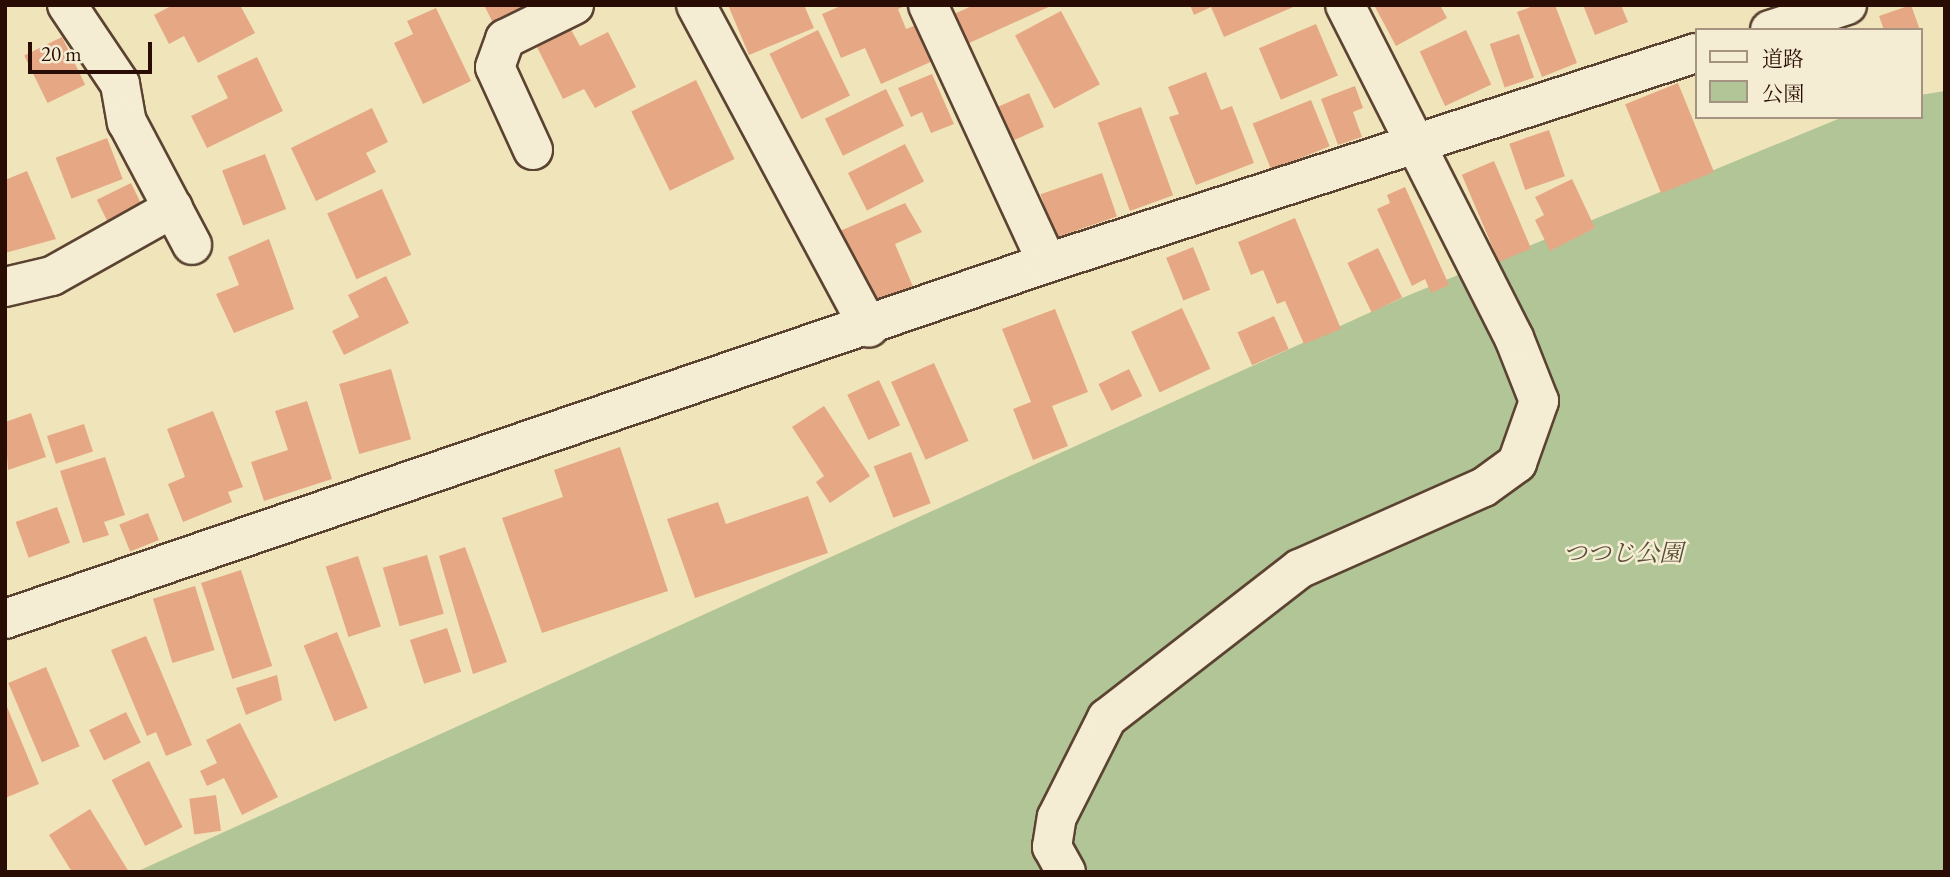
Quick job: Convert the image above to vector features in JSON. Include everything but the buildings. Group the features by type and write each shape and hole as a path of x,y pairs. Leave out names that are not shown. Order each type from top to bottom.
{"street":[{"path":"67,5 120,84 127,122 192,245"},
{"path":"533,150 495,67 505,39 574,5"},
{"path":"696,5 869,328"},
{"path":"928,5 1047,263"},
{"path":"1066,872 1052,847 1057,817 1107,719 1299,569 1484,487 1517,463 1539,401 1514,338 1410,142 1345,5"},
{"path":"1776,28 1836,7"},
{"path":"5,619 869,328 1047,263 1410,142 1694,54"},
{"path":"5,287 52,276 173,208"}],"green space":[{"name":"つつじ公園","path":"1945,91 1945,872 136,872 1402,298 1838,119 1922,119 1922,95"}]}
